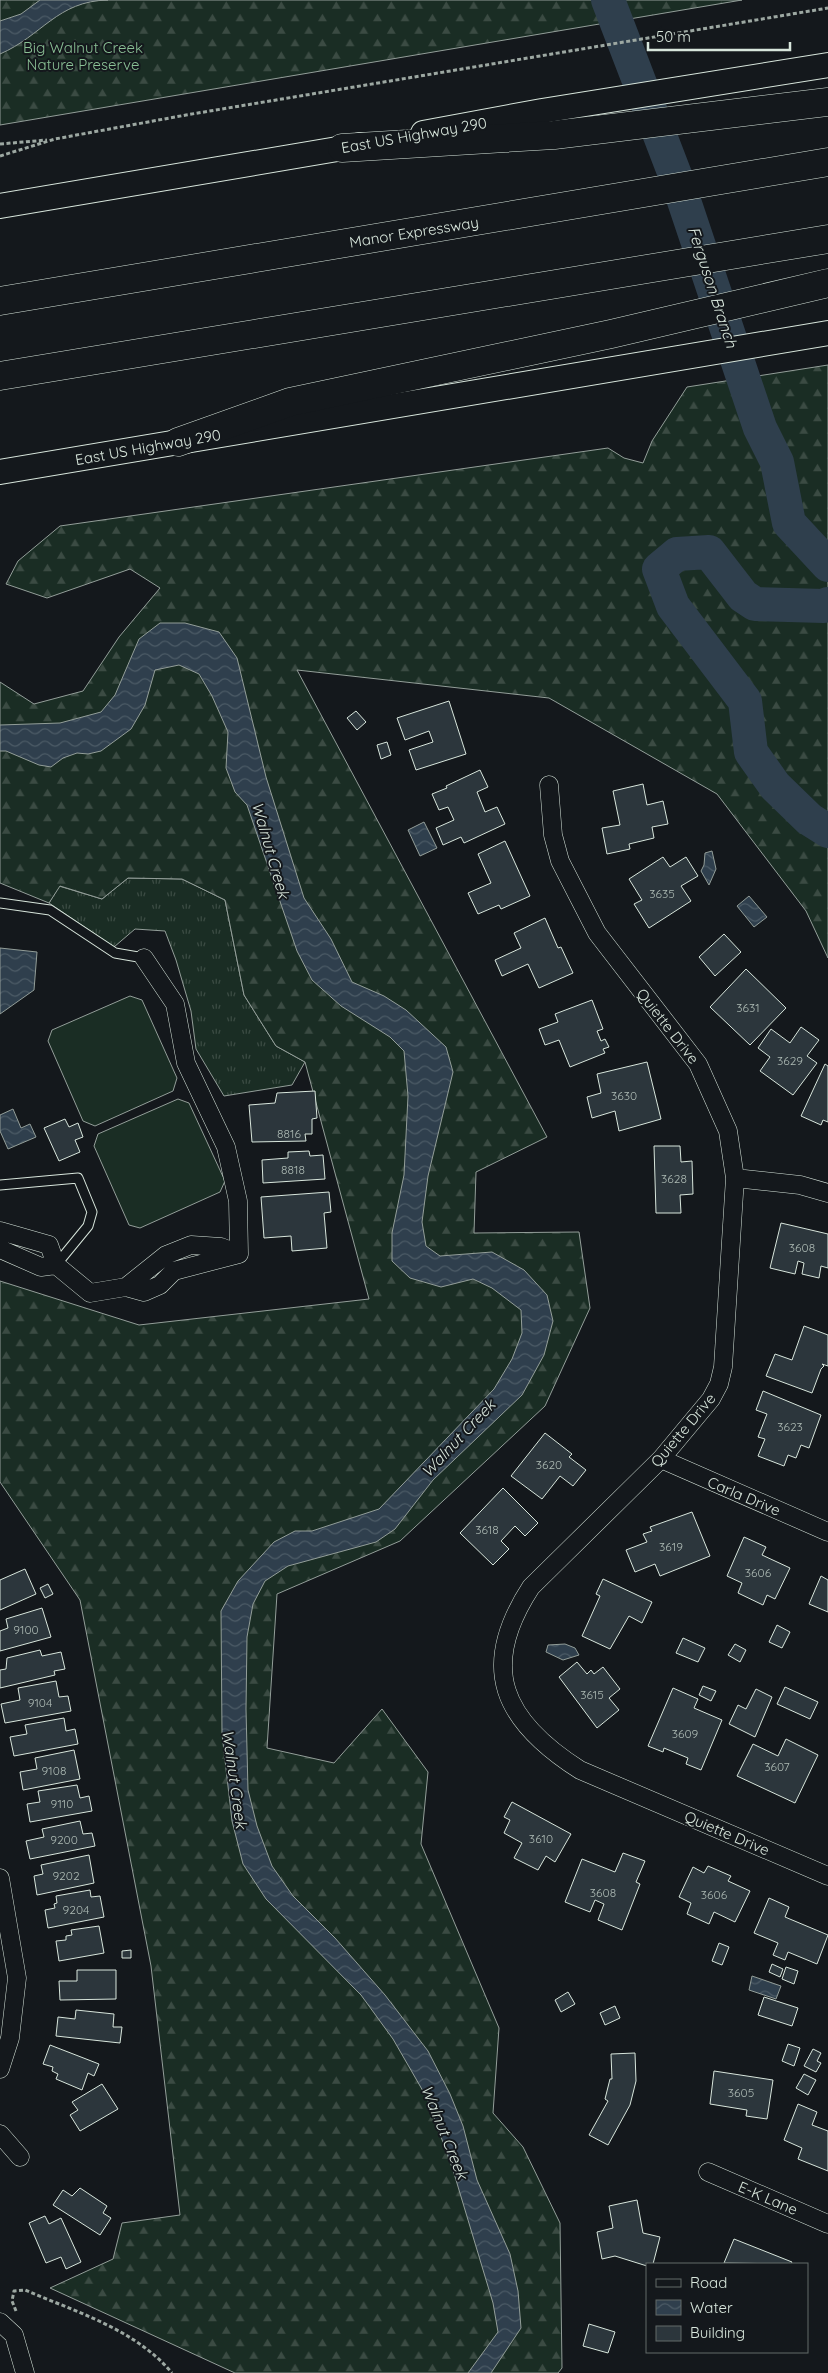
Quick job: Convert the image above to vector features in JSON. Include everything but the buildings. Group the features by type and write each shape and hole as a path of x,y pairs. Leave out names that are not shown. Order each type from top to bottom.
{"highway":[{"path":"342,148 554,136 828,102"},
{"name":"Manor Expressway","path":"0,301 828,162"},
{"path":"0,376 828,240"},
{"path":"178,442 290,402 611,334 817,286"}],"main road":[{"name":"East US Highway 290","path":"0,206 342,148 542,111 828,65"},
{"name":"East US Highway 290","path":"0,472 825,334"}],"street":[{"name":"Quiette Drive","path":"549,785 553,835 560,861 597,933 698,1064 728,1131 735,1178 723,1367 719,1384 701,1413 661,1459 531,1587 518,1608 509,1629 503,1655 503,1680 512,1706 527,1729 551,1752 580,1770 828,1876"},
{"path":"0,1231 49,1245 56,1265 90,1292 126,1286 144,1292 160,1286 174,1271 239,1254 238,1200 226,1147 186,1063 175,1004 144,958"},
{"path":"735,1178 800,1185 828,1193"},
{"path":"0,1249 41,1267 56,1265"},
{"name":"Carla Drive","path":"661,1459 828,1532"},
{"path":"0,1878 17,1978 10,2038 0,2068"},
{"path":"0,2134 20,2157"},
{"name":"E-K Lane","path":"708,2172 828,2224"},
{"path":"0,2322 14,2335 25,2373"}],"lane":[{"path":"0,903 50,910 115,953 144,958"},
{"path":"0,1184 78,1178 92,1212 88,1226 56,1265"}],"path":[{"path":"0,144 56,139 186,115 828,8"},
{"path":"0,156 56,139"},
{"path":"17,2314 12,2301 14,2291 25,2290 118,2330 172,2373"}],"green space":[{"name":"Big Walnut Creek Nature Preserve","path":"0,0 742,0 0,125"},
{"path":"828,365 828,958 806,911 717,794 549,698 297,670 547,1137 476,1172 474,1233 579,1232 590,1308 545,1406 400,1541 277,1594 267,1748 334,1763 382,1709 428,1772 421,1844 499,2028 493,2113 523,2147 560,2223 562,2368 558,2373 235,2373 50,2288 113,2259 122,2223 180,2215 151,1966 80,1600 0,1482 0,1281 139,1325 369,1299 305,1062 276,1046 244,995 225,900 182,879 128,878 102,899 60,886 49,903 0,883 0,682 34,704 83,691 119,637 160,588 130,569 47,598 6,584 18,561 60,526 608,448 624,458 643,463 652,441 687,387"},
{"path":"128,878 182,879 225,900 244,995 276,1046 305,1062 292,1085 224,1096 196,1049 191,1011 165,931 135,929 114,947 49,903 59,886 102,899"},
{"path":"130,996 142,1000 177,1078 173,1091 95,1126 83,1121 48,1041 52,1030"},
{"path":"178,1099 189,1103 225,1181 220,1192 140,1228 129,1225 94,1146 98,1134"}],"water":[{"path":"40,0 108,0 90,2 62,13 15,47 0,54 0,21 21,14"},
{"name":"Walnut Creek","path":"160,623 185,623 219,632 237,658 266,777 304,898 331,939 352,982 384,996 406,1010 446,1047 453,1072 428,1176 422,1222 426,1246 440,1256 492,1252 524,1270 547,1295 553,1321 544,1355 522,1395 433,1480 395,1529 376,1542 288,1566 265,1581 253,1604 247,1637 248,1790 257,1826 272,1866 293,1896 335,1938 385,1995 428,2051 450,2094 463,2126 477,2180 510,2254 518,2291 521,2328 491,2373 468,2373 498,2332 493,2303 453,2170 427,2098 393,2039 361,1995 266,1899 243,1864 232,1821 222,1734 221,1611 238,1581 274,1542 295,1531 312,1531 379,1509 494,1389 512,1359 522,1333 521,1310 492,1288 473,1279 441,1287 410,1278 392,1261 392,1233 404,1175 408,1096 404,1051 390,1037 341,1006 312,980 297,951 247,805 235,792 226,768 228,732 212,696 199,674 179,665 155,670 145,705 131,729 101,751 88,754 77,753 63,758 51,767 39,765 6,751 0,751 0,725 60,723 101,712 115,695 139,639"},
{"path":"424,822 437,848 420,856 408,830"},
{"path":"712,851 716,869 709,885 701,871 704,865 705,853"},
{"path":"749,896 767,917 754,927 737,906"},
{"path":"0,948 37,952 34,990 0,1014"},
{"path":"13,1109 21,1128 30,1124 36,1137 8,1149 0,1131 0,1115"},
{"path":"565,1644 575,1648 579,1655 563,1660 546,1652 548,1645"},
{"path":"752,1976 781,1986 776,1999 749,1990"}],"waterway":[{"name":"Ferguson Branch","path":"608,0 677,180 760,428 777,462 789,523 828,565"},
{"name":"Ferguson Branch","path":"828,604 824,606 755,604 743,596 709,552 677,554 659,569 673,606 745,701 751,752 775,786 809,819 828,831"}]}
